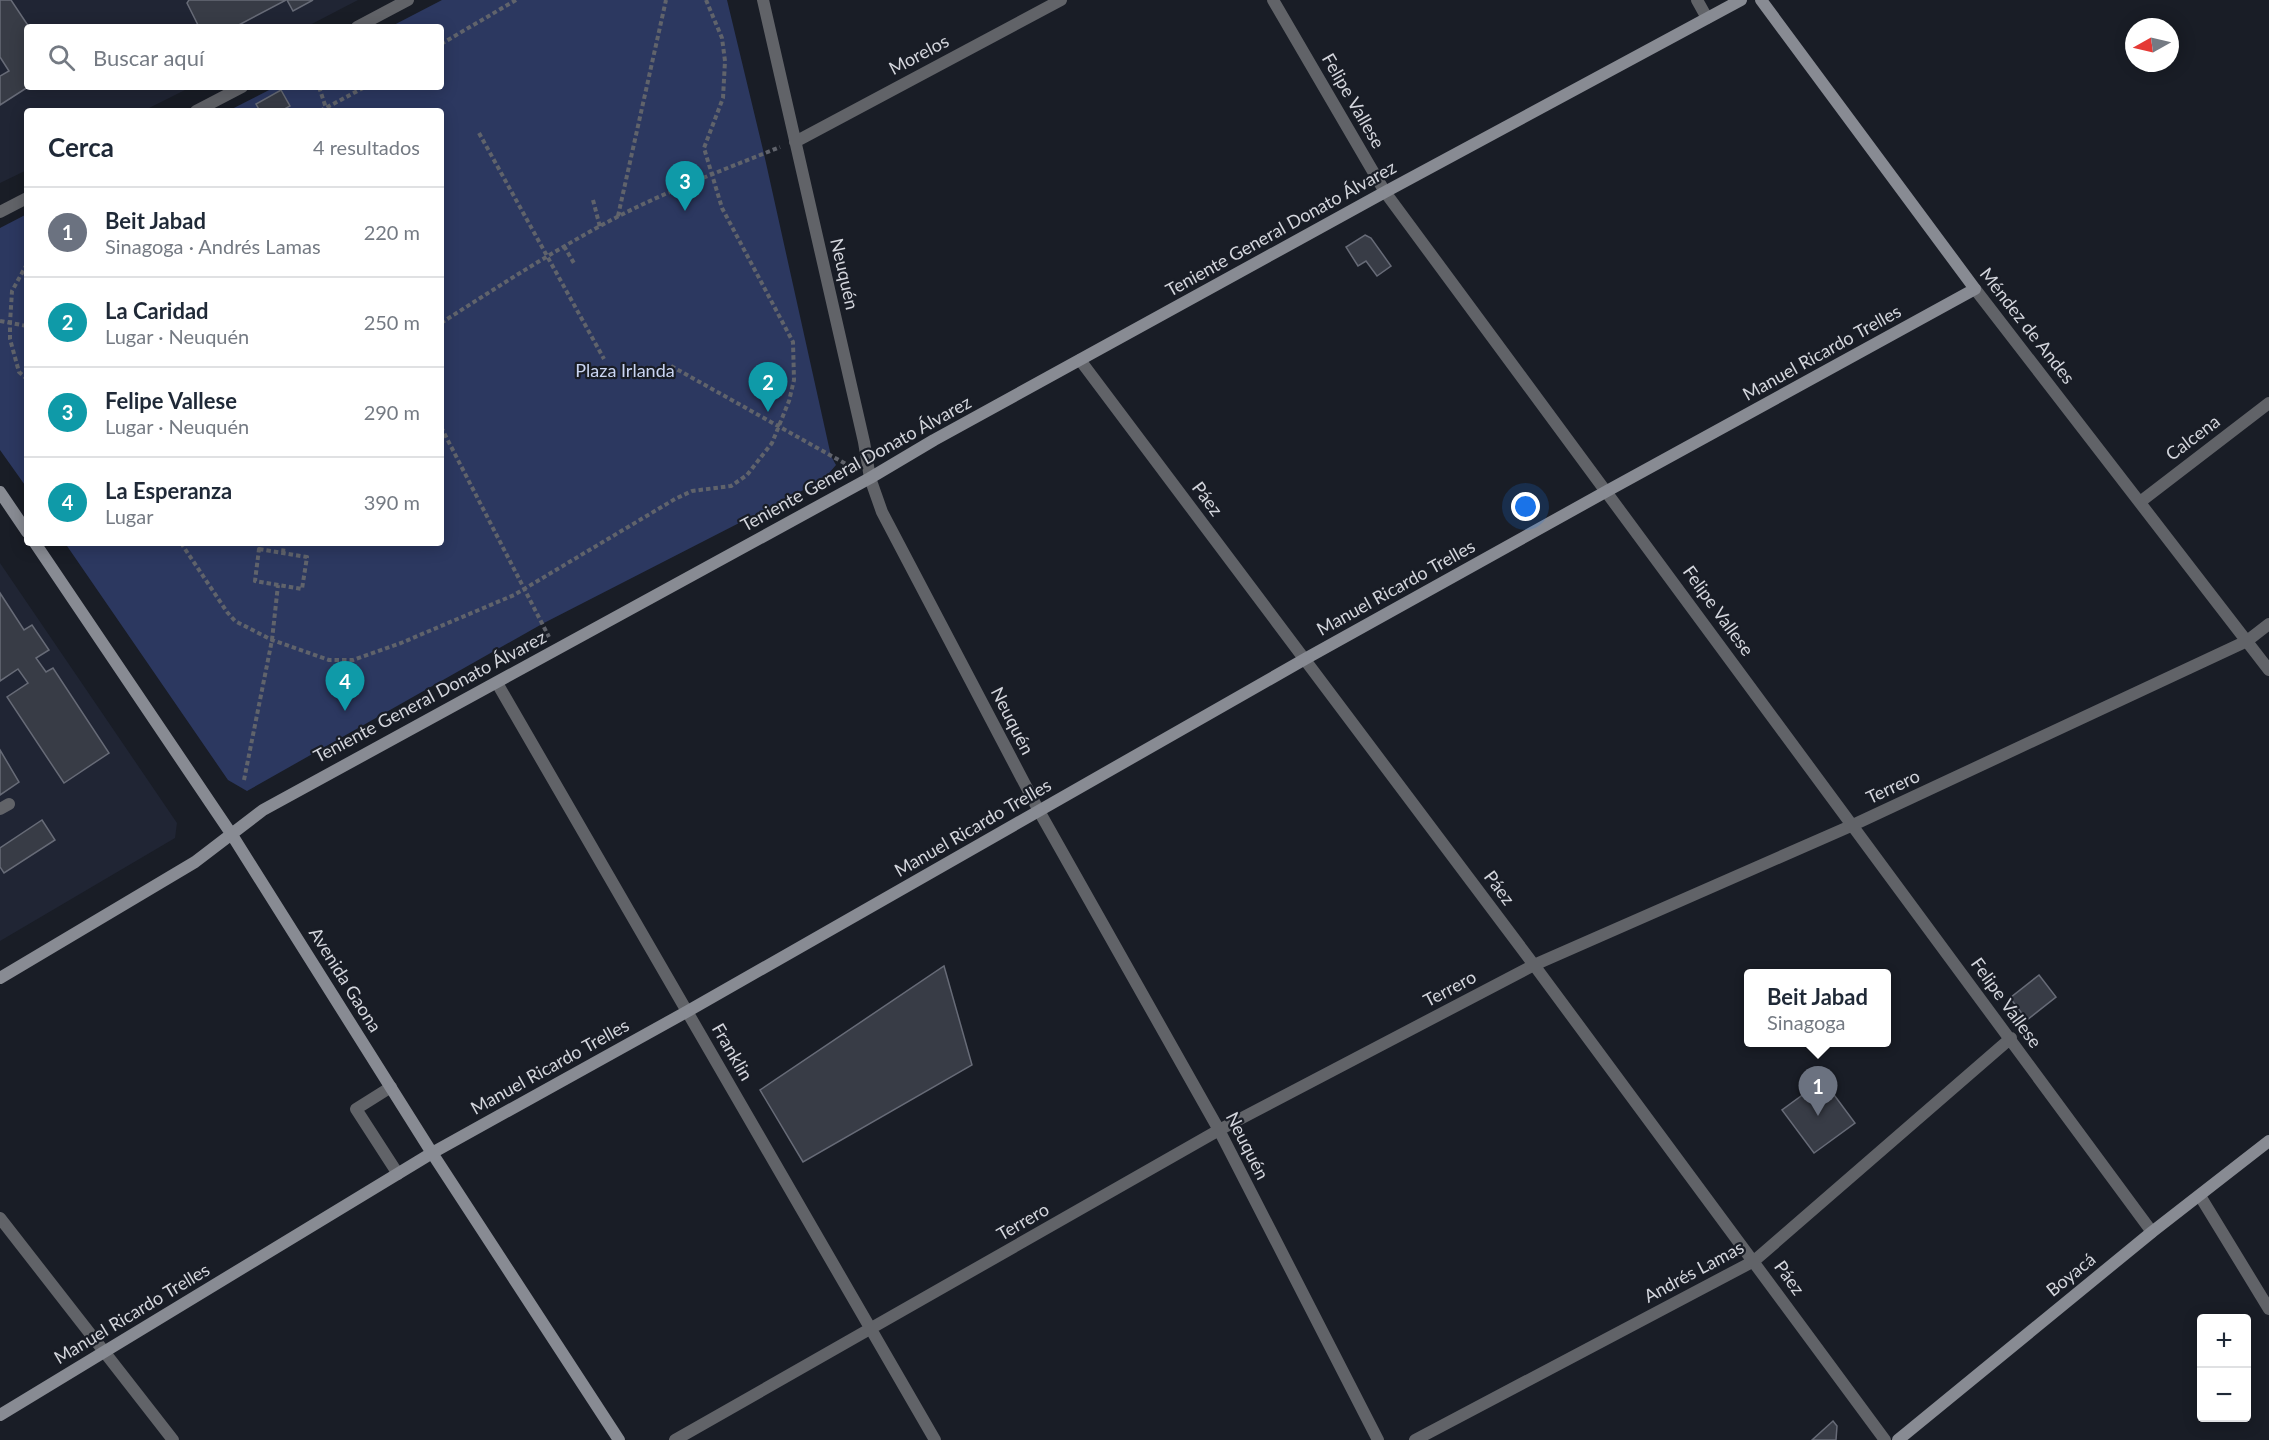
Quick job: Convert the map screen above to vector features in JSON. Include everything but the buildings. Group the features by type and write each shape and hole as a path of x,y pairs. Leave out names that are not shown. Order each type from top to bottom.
{"street":[{"path":"363,24 408,0"},
{"name":"Neuquén","path":"763,0 864,442 870,478 882,512 1039,811 1219,1130 1378,1440"},
{"name":"Morelos","path":"795,142 1061,0"},
{"name":"Felipe Vallese","path":"1273,0 1385,192 2152,1232"},
{"path":"1697,0 1707,18"},
{"name":"Teniente General Donato Álvarez","path":"0,978 195,862 263,810 870,478 1385,192 1741,0"},
{"name":"Méndez de Andes","path":"1761,0 1975,289 2269,670"},
{"path":"202,108 236,90"},
{"path":"0,212 24,200"},
{"name":"Manuel Ricardo Trelles","path":"0,1416 432,1153 688,1011 1305,659 1975,289"},
{"name":"Páez","path":"1080,360 1534,965 1885,1440"},
{"name":"Calcena","path":"2140,502 2269,403"},
{"path":"0,492 24,528"},
{"name":"Avenida Gaona","path":"36,546 232,835 432,1153 619,1440"},
{"name":"Terrero","path":"675,1440 872,1330 1219,1130 1534,965 1853,825 2247,641 2269,624"},
{"name":"Franklin","path":"497,683 935,1440"},
{"name":"Andrés Lamas","path":"1415,1440 1754,1261 2011,1038"},
{"path":"391,1087 357,1109 398,1174"},
{"name":"Boyacá","path":"1898,1440 2152,1232 2269,1141"},
{"path":"2200,1196 2269,1309"},
{"path":"0,1218 173,1440"}],"path":[{"path":"444,42 516,0"},
{"path":"618,217 666,0"},
{"path":"183,546 235,621 272,640 329,660 353,660 401,643 524,589 692,491 731,486 747,476 772,443 789,401 794,380 793,342 722,208 704,148 723,98 725,61 722,38 706,0"},
{"path":"320,90 325,108"},
{"path":"329,108 360,90"},
{"path":"479,134 603,359"},
{"path":"444,321 545,256 618,217 712,174 795,142"},
{"path":"593,200 600,227"},
{"path":"564,246 575,265"},
{"path":"24,269 12,291 10,323 10,339 18,372 24,377"},
{"path":"0,321 24,325"},
{"path":"670,366 870,478"},
{"path":"444,433 556,650"},
{"path":"283,553 284,546"},
{"path":"259,549 283,553 307,556 302,589 255,581 259,549"},
{"path":"244,780 272,640 278,585"}],"shaded area":[{"path":"0,0 358,0 312,24 24,24 24,90 185,90 149,108 24,108 24,171 0,183"},
{"path":"0,563 177,823 175,838 0,941"}],"green space":[{"name":"Plaza Irlanda","path":"442,0 727,0 764,154 831,456 836,465 823,480 542,624 247,791 228,780 67,546 444,546 444,108 234,108 269,90 444,90 444,24 396,24"},
{"path":"24,216 24,484 0,450 0,228"}],"place":[{"name":"Felipe Vallese","path":"685,211"},
{"name":"La Caridad","path":"768,412"},
{"name":"La Esperanza","path":"345,711"},
{"name":"Beit Jabad","path":"1818,1116"}]}
